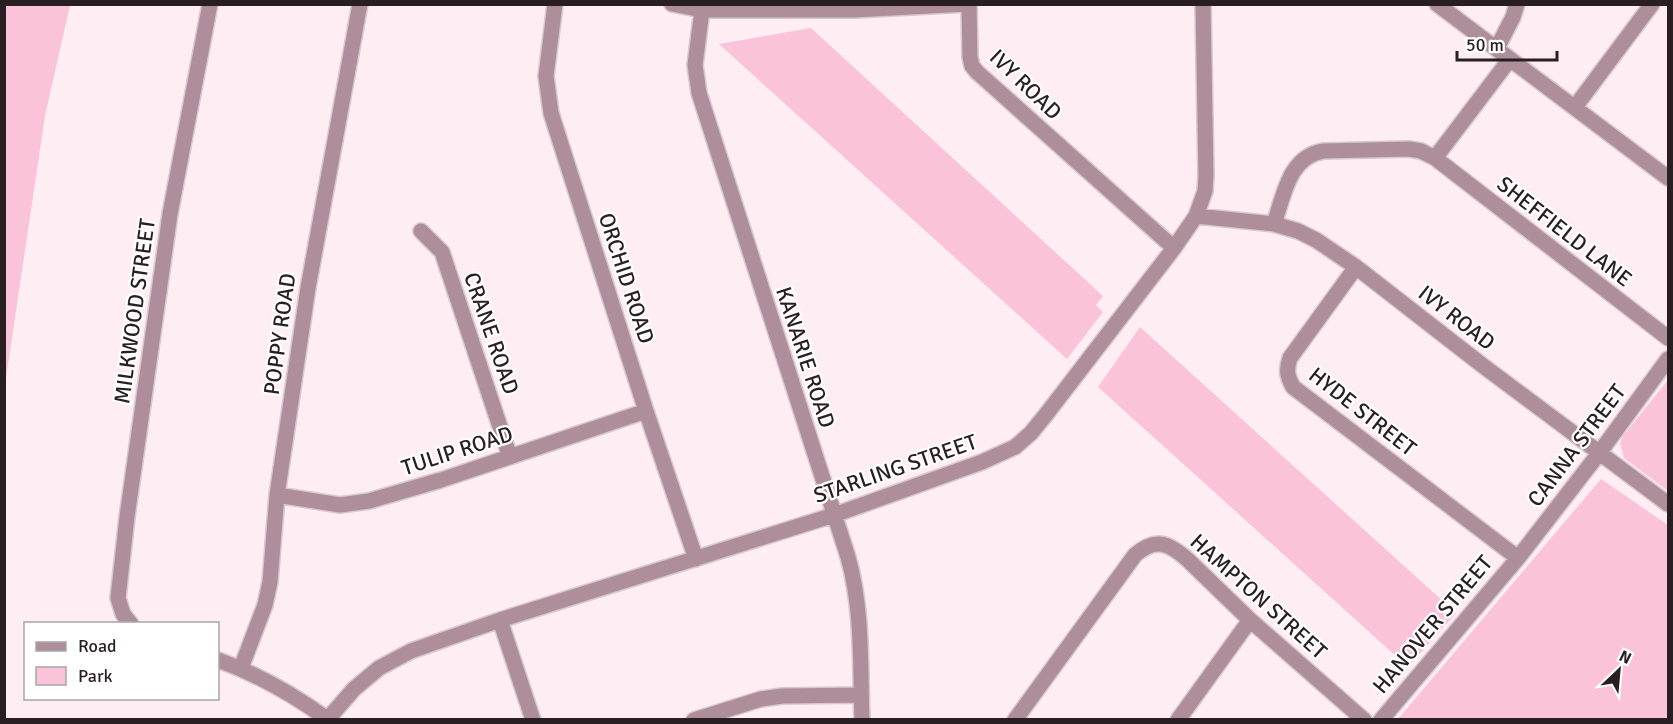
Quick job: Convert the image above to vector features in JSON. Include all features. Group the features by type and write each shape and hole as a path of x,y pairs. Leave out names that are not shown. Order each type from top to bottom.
{"street":[{"name":"MILKWOOD STREET","path":"129,622 123,614 118,598 127,517 170,214 210,4"},
{"name":"POPPY ROAD","path":"241,668 265,604 270,582 278,495 312,266 360,4"},
{"name":"ORCHID ROAD","path":"555,4 546,76 551,113 696,560"},
{"path":"672,4 702,10 855,10 968,4"},
{"name":"IVY ROAD","path":"968,4 970,57 972,66 977,72 1174,249"},
{"name":"STARLING STREET","path":"327,719 354,689 379,668 411,651 500,620 834,515 982,462 1015,447 1031,433 1048,412 1174,249 1196,216 1205,191 1206,176 1203,4"},
{"path":"1437,4 1668,178"},
{"path":"1497,48 1517,4"},
{"path":"1575,107 1652,4"},
{"name":"KANARIE ROAD","path":"702,10 695,65 699,93 857,589 862,720"},
{"path":"1435,159 1510,58"},
{"name":"SHEFFIELD LANE","path":"1274,224 1297,165 1304,157 1314,152 1410,149 1421,151 1435,159 1668,338"},
{"name":"IVY ROAD","path":"1196,216 1274,224 1298,231 1316,240 1356,267 1668,504"},
{"name":"CRANE ROAD","path":"421,231 442,252 510,457"},
{"name":"HYDE STREET","path":"1356,267 1290,358 1287,376 1293,387 1518,558"},
{"name":"CANNA STREET","path":"1518,558 1600,452 1668,358"},
{"name":"TULIP ROAD","path":"278,495 340,505 353,504 441,480 646,411"},
{"name":"HAMPTON STREET","path":"1015,720 1135,555 1152,544 1162,544 1177,550 1250,620 1364,720"},
{"name":"HANOVER STREET","path":"1381,720 1518,558"},
{"path":"500,620 533,720"},
{"path":"1178,720 1250,620"},
{"path":"219,660 241,668 294,697 327,719"},
{"path":"695,719 761,699 782,696 861,695"}],"green space":[{"path":"5,4 70,5 45,116 5,385"},
{"path":"811,28 1103,296 1096,305 1103,312 1067,359 719,44"},
{"path":"1140,327 1456,613 1408,667 1098,387"},
{"path":"1668,380 1668,491 1624,458 1620,443 1623,436"},
{"path":"1601,479 1668,525 1668,719 1398,719"}]}
